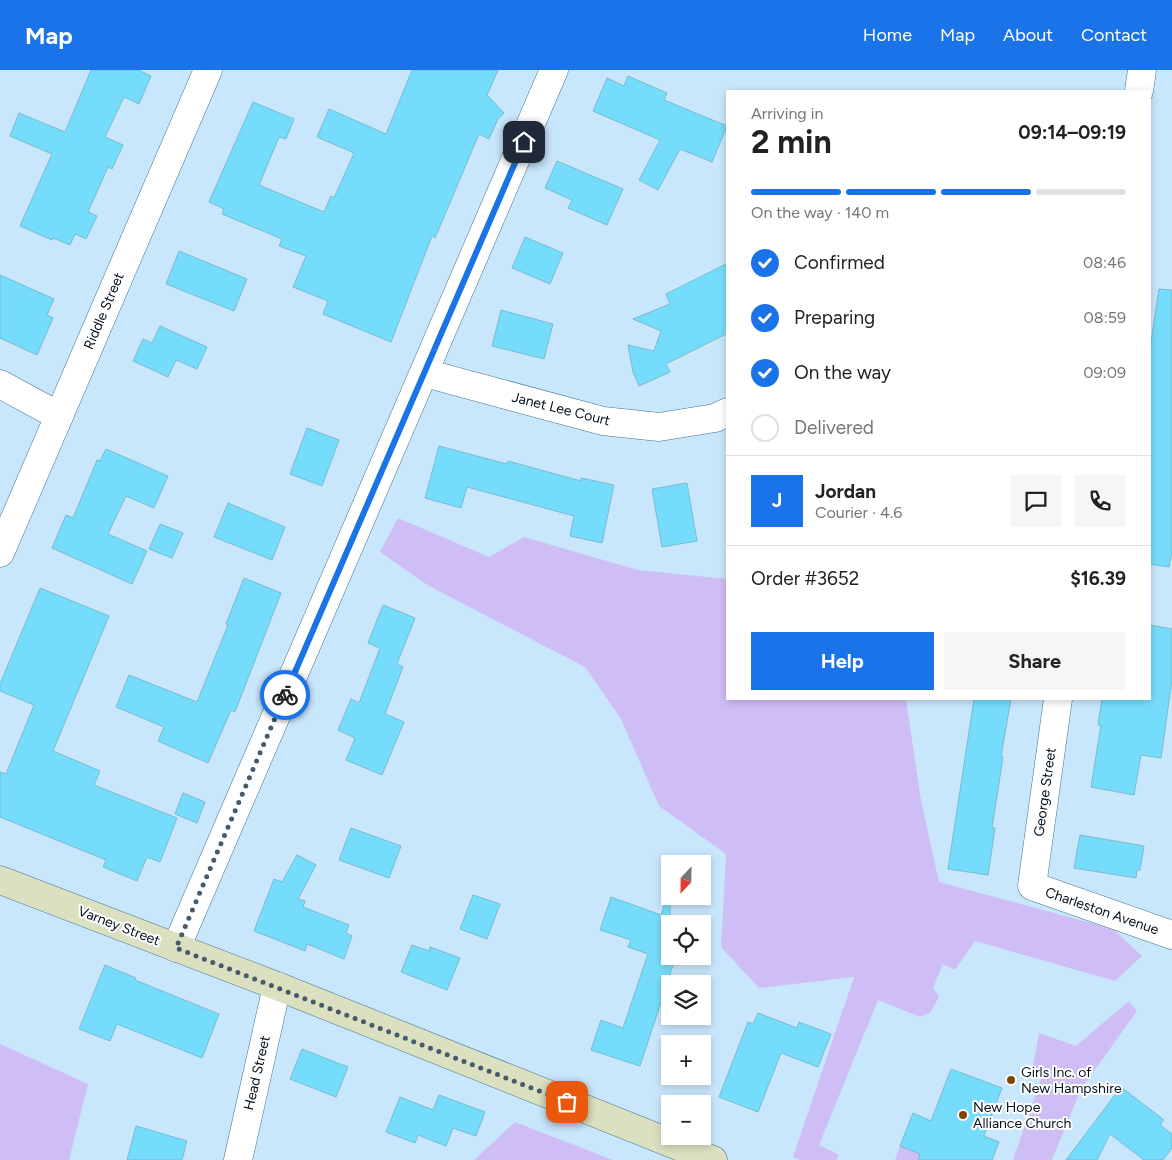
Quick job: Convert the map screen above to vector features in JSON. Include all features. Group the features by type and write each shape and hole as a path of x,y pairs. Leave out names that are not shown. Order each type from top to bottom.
{"main road":[{"name":"Varney Street","path":"0,880 277,986 713,1160"}],"street":[{"name":"Riddle Street","path":"0,552 208,70"},
{"path":"176,948 554,70"},
{"path":"1139,90 1142,70"},
{"name":"Janet Lee Court","path":"425,373 603,421 659,427 715,418 726,413"},
{"path":"0,384 59,416"},
{"name":"George Street","path":"1032,886 1058,700"},
{"name":"Charleston Avenue","path":"1032,886 1172,935"},
{"name":"Head Street","path":"238,1160 277,986"}],"shaded area":[{"path":"398,518 489,557 524,537 638,570 726,579 726,700 906,700 921,801 939,882 1113,929 1142,956 1115,981 975,941 955,970 943,964 933,988 939,997 930,1013 920,1017 878,1000 819,1145 839,1155 836,1160 800,1160 793,1157 854,977 759,988 721,947 726,854 659,806 621,719 585,667 429,586 380,552"},
{"path":"1129,1001 1137,1011 1081,1089 1052,1160 1013,1160 1043,1073 1033,1067 1039,1033 1076,1046"},
{"path":"0,1044 88,1084 69,1160 0,1160"},
{"path":"515,1122 613,1160 474,1160"},
{"path":"900,1146 920,1154 918,1160 895,1160"}],"building":[{"path":"91,70 138,70 151,76 139,104 124,97 105,137 123,145 112,169 108,167 88,212 97,216 86,239 75,234 70,245 53,238 52,240 20,226 52,154 10,136 19,113 65,132"},
{"path":"412,70 498,70 487,95 504,113 498,119 489,139 479,134 435,238 432,236 391,342 323,314 328,301 293,287 306,256 279,246 282,239 222,214 224,209 209,202 253,102 294,119 286,139 279,137 259,185 324,212 331,196 334,198 354,153 317,137 329,109 386,134"},
{"path":"628,76 667,93 664,100 726,126 712,162 680,149 658,190 639,180 660,140 593,111 607,78 624,86"},
{"path":"557,161 623,189 607,225 568,208 572,200 545,188"},
{"path":"525,237 563,253 550,284 512,268"},
{"path":"179,251 247,279 234,311 166,284"},
{"path":"726,264 726,334 666,364 670,372 639,386 633,372 628,345 654,351 661,331 633,319 670,304 666,294"},
{"path":"0,275 54,299 47,315 53,318 37,355 0,338"},
{"path":"1159,289 1172,290 1172,551 1169,567 1151,564 1151,342"},
{"path":"501,310 553,324 544,359 492,346"},
{"path":"160,326 207,347 197,369 176,360 168,377 133,361 143,339 152,343"},
{"path":"307,428 339,440 322,486 290,474"},
{"path":"439,446 507,464 508,461 581,481 581,478 614,485 602,543 570,536 574,516 467,487 461,508 425,498"},
{"path":"106,449 168,476 154,508 126,496 108,534 147,551 132,584 52,548 66,515 73,518 97,460 100,461"},
{"path":"687,483 697,541 662,547 652,489"},
{"path":"228,503 285,527 272,560 214,537"},
{"path":"160,524 183,533 172,558 149,549"},
{"path":"244,578 281,593 235,712 231,710 208,763 158,741 164,727 116,707 129,675 197,702 228,625 226,624"},
{"path":"40,588 109,616 53,751 100,771 94,785 177,818 160,862 147,857 137,881 103,867 106,860 0,817 0,772 6,774 34,705 0,691 0,684"},
{"path":"383,605 415,618 397,664 403,667 385,714 404,722 382,775 346,760 355,738 338,730 351,699 359,703 380,648 368,643"},
{"path":"1151,625 1172,629 1172,680 1161,758 1141,755 1134,795 1091,787 1101,725 1098,725 1102,700 1151,700"},
{"path":"974,700 1011,700 1001,756 1003,757 992,828 995,828 988,875 948,869"},
{"path":"183,793 205,802 197,823 175,814"},
{"path":"351,828 401,846 389,878 339,860"},
{"path":"1080,835 1144,846 1140,870 1137,870 1136,878 1074,868"},
{"path":"297,855 316,865 298,899 305,901 303,907 349,925 346,933 352,936 344,959 307,944 305,951 254,931 274,879 282,882"},
{"path":"473,895 500,904 487,939 460,929"},
{"path":"611,897 661,915 661,965 673,965 670,975 661,975 661,1002 640,1066 591,1050 601,1020 623,1028 648,954 628,947 631,940 600,930"},
{"path":"664,905 670,905 670,915 661,915"},
{"path":"412,945 429,951 430,947 460,958 447,990 401,972"},
{"path":"105,965 136,978 135,980 219,1014 202,1058 117,1024 110,1041 79,1029"},
{"path":"758,1013 797,1028 799,1022 831,1034 818,1067 781,1053 758,1112 719,1097 748,1022 753,1024"},
{"path":"302,1049 348,1067 336,1097 290,1079"},
{"name":"New Hope Alliance Church","path":"951,1069 1002,1088 984,1136 999,1142 992,1160 918,1160 920,1154 900,1146 913,1113 931,1121"},
{"path":"1121,1087 1164,1120 1160,1125 1172,1134 1172,1148 1163,1160 1144,1160 1110,1134 1097,1160 1066,1160"},
{"path":"439,1095 485,1112 476,1136 453,1128 446,1146 418,1135 415,1143 386,1132 400,1097 433,1110"},
{"path":"136,1126 187,1141 182,1160 127,1160"}],"way so far":[{"path":"285,695 176,948 277,986 567,1102"}],"place":[{"name":"Girls Inc. of New Hampshire","path":"1011,1080"},
{"name":"New Hope Alliance Church","path":"963,1115"}],"route":[{"path":"285,695 524,142"}]}
